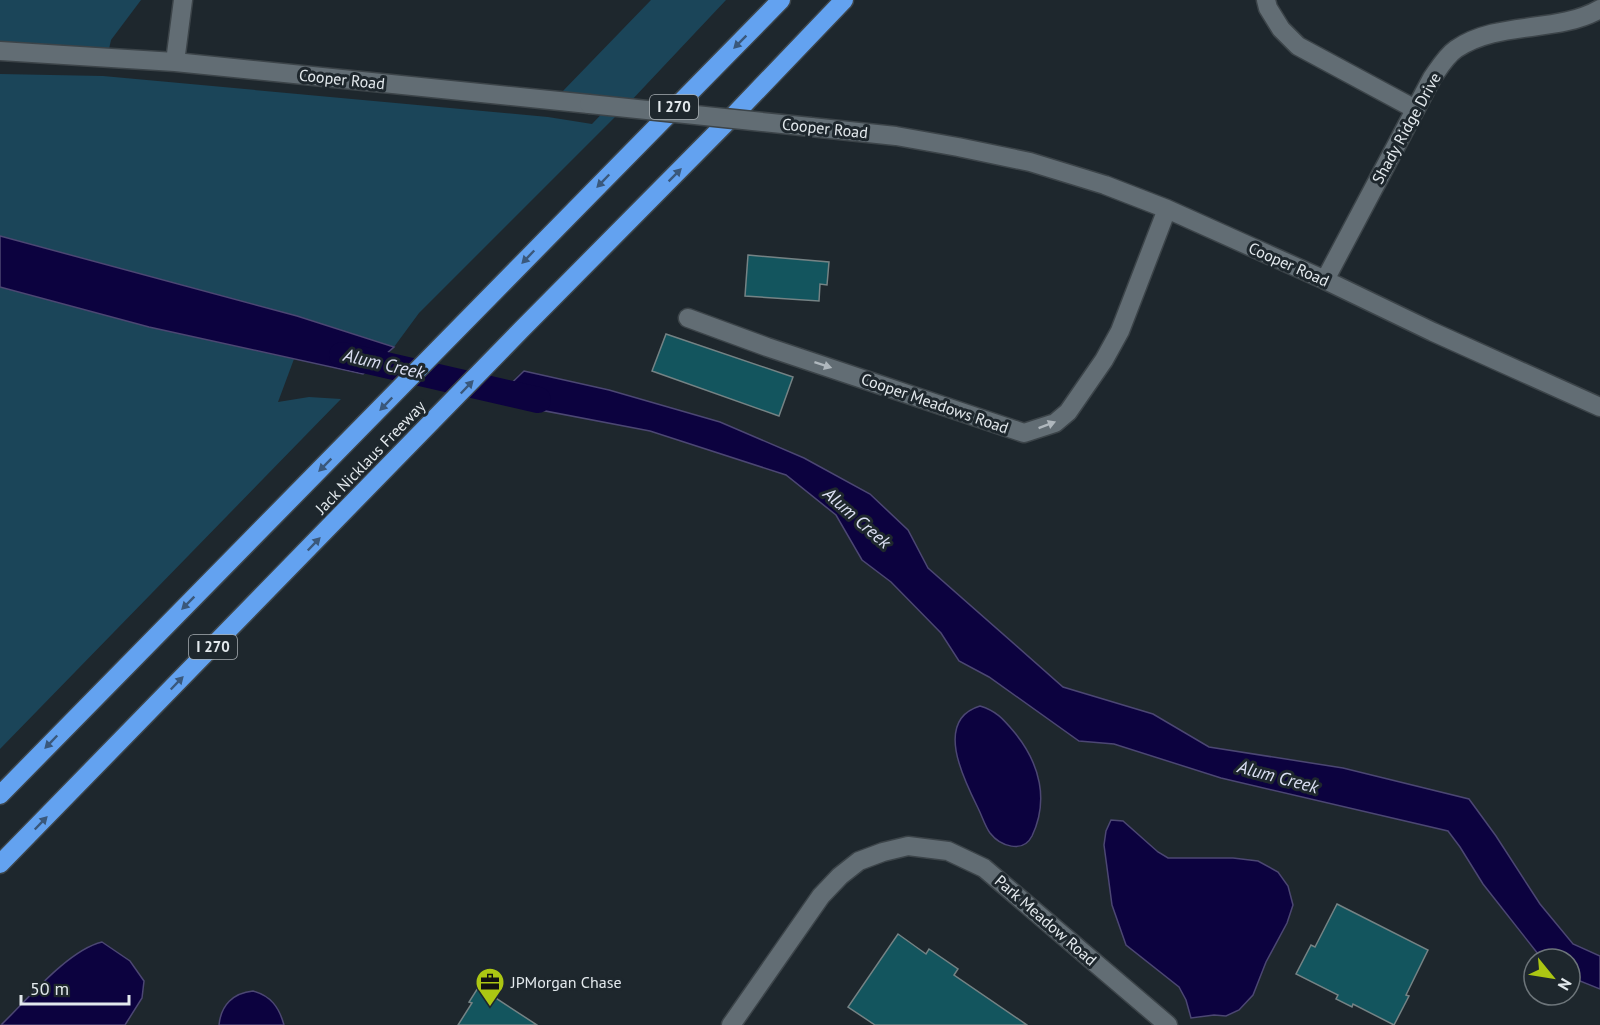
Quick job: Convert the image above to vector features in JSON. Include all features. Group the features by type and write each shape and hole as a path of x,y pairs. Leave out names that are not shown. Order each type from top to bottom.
{"highway":[{"name":"Jack Nicklaus Freeway","path":"0,795 781,0"},
{"name":"Jack Nicklaus Freeway","path":"0,864 844,0"},
{"path":"784,63 858,0"}],"street":[{"path":"175,62 183,0"},
{"path":"1266,0 1268,8 1281,29 1298,46 1415,109"},
{"name":"Shady Ridge Drive","path":"1325,280 1432,78 1455,50 1488,34 1574,21 1600,9"},
{"name":"Cooper Road","path":"0,51 175,62 896,136 1030,162 1105,185 1167,209 1600,407"},
{"name":"Cooper Meadows Road","path":"688,318 767,347 1024,433 1055,423 1068,412 1104,360 1120,331 1167,209"},
{"name":"Park Meadow Road","path":"731,1025 821,896 840,876 859,861 908,846 948,850 984,868 1168,1025"}],"shaded area":[{"path":"0,0 141,0 111,40 109,49 0,43"},
{"path":"651,0 726,0 629,103 419,313 394,347 297,316 0,236 0,74 103,76 548,117 592,124 614,101 561,93"},
{"path":"0,287 149,327 294,359 278,402 309,397 341,399 0,749"}],"water":[{"path":"0,236 297,316 394,347 363,374 149,327 0,287"},
{"path":"524,371 609,390 720,422 804,458 870,494 908,530 928,568 1063,687 1153,714 1209,747 1343,768 1469,799 1540,904 1573,944 1580,947 1533,947 1483,884 1448,831 1221,778 1114,744 1079,741 989,677 959,661 941,633 891,582 862,560 836,515 786,475 650,431 493,401"},
{"path":"980,706 996,713 1015,733 1031,757 1036,770 1041,796 1040,809 1032,836 1023,845 1005,844 990,833 960,766 955,737 958,724 966,713"},
{"path":"1111,820 1123,821 1168,858 1233,858 1258,861 1278,872 1288,886 1293,905 1287,923 1266,962 1253,995 1239,1010 1226,1016 1191,1018 1186,1000 1179,987 1126,945 1112,905 1104,845 1106,831"},
{"path":"102,942 130,961 144,981 142,998 125,1025 1,1025 62,965 89,947"},
{"path":"1582,948 1600,956 1600,989 1582,982"},
{"path":"253,991 265,996 273,1003 284,1025 219,1025 222,1012 229,1001 240,994"}],"building":[{"path":"748,255 829,262 827,285 820,284 819,301 745,296"},
{"path":"666,334 793,377 779,416 652,371"},
{"path":"1337,904 1428,950 1394,1025 1353,1004 1352,1007 1336,999 1338,995 1296,974 1311,945 1315,947"},
{"path":"898,934 926,954 929,949 958,969 954,975 1027,1025 875,1025 848,1007"},
{"name":"JPMorgan Chase","path":"481,983 489,989 491,995 537,1025 458,1025"}],"waterway":[{"name":"Alum Creek","path":"342,355 538,400"}],"place":[{"name":"JPMorgan Chase","path":"490,1008"}]}
